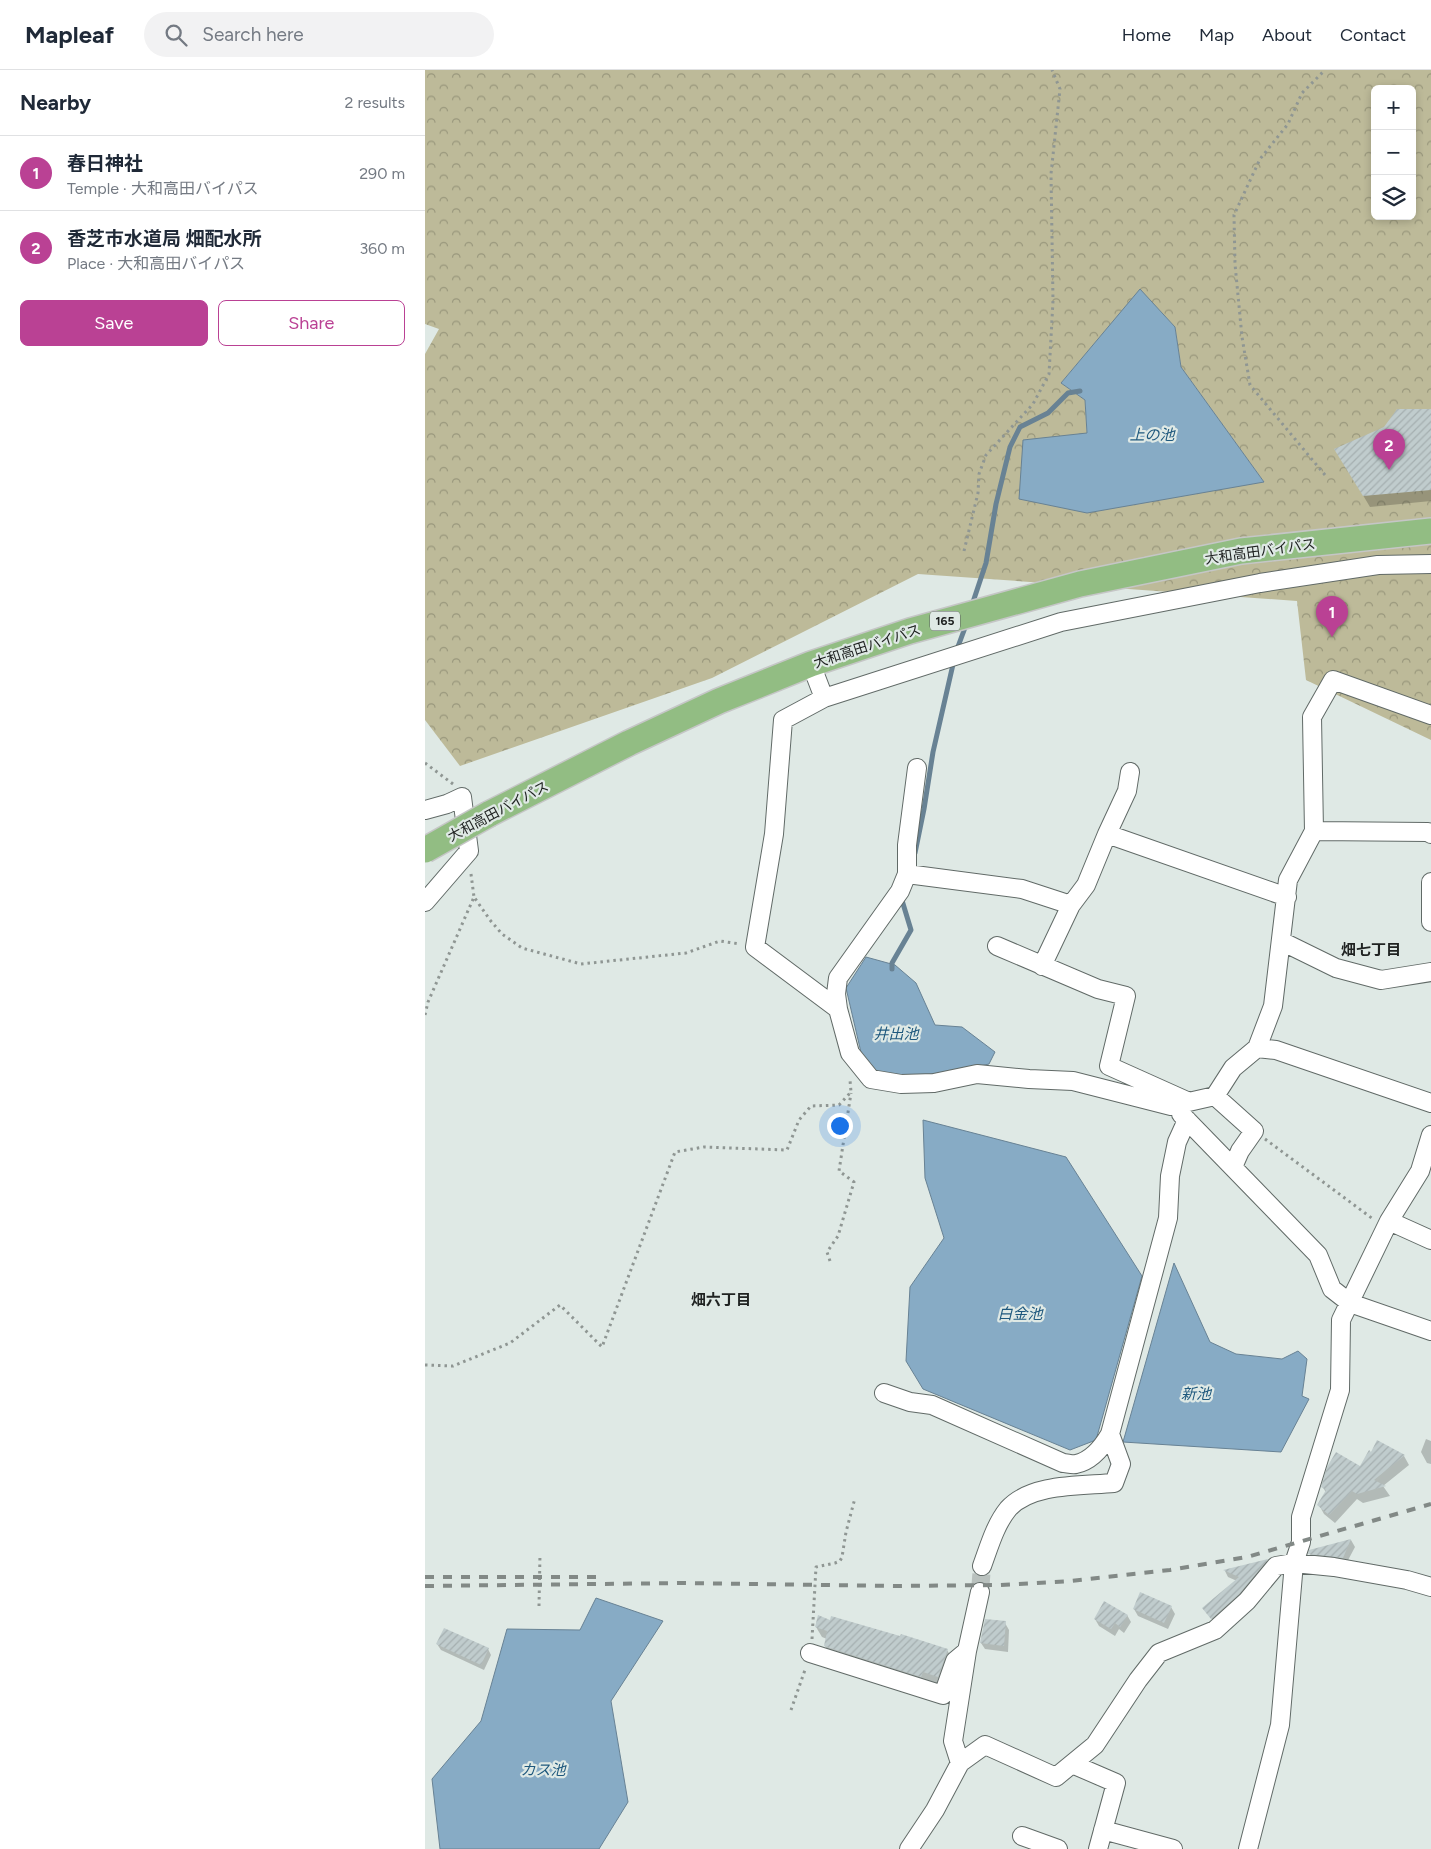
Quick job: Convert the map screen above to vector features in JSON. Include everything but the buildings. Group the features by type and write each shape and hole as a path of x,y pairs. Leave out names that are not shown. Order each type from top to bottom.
{"highway":[{"name":"大和高田バイパス","path":"425,850 489,814 629,743 719,701 811,664 910,630 1079,584 1241,551 1431,531"}],"street":[{"path":"1376,536 1378,566"},
{"path":"838,1009 755,947 774,834 783,720 824,698 1061,622 1260,583 1378,566 1431,564"},
{"path":"811,664 824,698"},
{"path":"917,768 907,845 907,874 900,891 838,978 836,994 838,1009 850,1053 871,1079 901,1084 934,1084 977,1074 1029,1080 1073,1081 1180,1104 1215,1096 1233,1068 1257,1048 1273,1006 1288,880 1314,831 1313,717 1333,680 1431,715"},
{"path":"1042,966 1071,905 1086,885 1127,791 1130,772"},
{"path":"425,810 447,804 462,797 469,851 425,902"},
{"path":"1314,831 1428,832 1431,834"},
{"path":"1107,834 1287,897"},
{"path":"907,874 1022,890 1071,905"},
{"path":"1431,882 1431,922"},
{"path":"1281,941 1336,968 1381,980 1431,972"},
{"path":"997,946 1098,989 1126,996 1109,1066 1180,1104 1187,1120 1318,1255 1332,1288 1350,1302 1431,1331"},
{"path":"1257,1048 1276,1050 1431,1103"},
{"path":"1215,1096 1254,1131 1240,1152 1233,1167"},
{"path":"884,1393 910,1402 932,1405 1063,1463 1076,1464 1091,1456 1103,1446 1110,1434 1168,1218 1170,1176 1177,1142 1187,1120"},
{"path":"1248,1849 1280,1725 1293,1563 1301,1542 1301,1517 1340,1390 1341,1320 1387,1224 1420,1171 1431,1135"},
{"path":"1387,1224 1431,1240"},
{"path":"982,1566 996,1528 1008,1510 1021,1498 1049,1489 1114,1483 1121,1464 1110,1434"},
{"path":"909,1849 935,1810 960,1762 985,1745 1056,1777 1095,1745 1138,1680 1159,1653 1215,1630 1247,1602 1277,1566 1293,1563 1334,1567 1407,1580 1431,1587"},
{"path":"960,1762 953,1741 967,1651 980,1592"},
{"path":"810,1653 943,1695 955,1660 967,1651"},
{"path":"1072,1764 1116,1782 1098,1849"},
{"path":"1103,1830 1173,1849"},
{"path":"1022,1836 1058,1849"}],"path":[{"path":"964,551 978,493 979,474 987,456 1033,404 1049,374 1053,301 1051,174 1060,89 1052,70"},
{"path":"1325,70 1302,93 1288,124 1261,159 1234,215 1235,264 1241,337 1250,385 1325,476"},
{"path":"425,763 451,782 462,797"},
{"path":"425,1015 428,1002 474,897 502,934 522,948 581,964 686,953 720,941 755,947"},
{"path":"830,1261 827,1252 838,1236 854,1182 839,1171 851,1092 850,1053"},
{"path":"425,1365 453,1366 511,1343 560,1305 602,1347 675,1152 704,1147 787,1150 799,1120 811,1106 839,1105 851,1092"},
{"path":"1254,1131 1330,1188 1387,1224"},
{"path":"814,1605 816,1567 835,1563 842,1557 855,1498"},
{"path":"539,1554 539,1606"}],"green space":[{"path":"425,70 1431,70 1431,740 1306,680 1297,601 918,574 712,678 460,766 425,720 425,354 439,329 425,324","holes":["1140,290 1175,327 1181,367 1264,482 1087,434 1085,400 1061,383"]}],"water":[{"name":"上の池","path":"1140,289 1175,327 1181,367 1264,482 1087,513 1019,499 1023,440 1087,433 1085,400 1061,383"},
{"name":"井出池","path":"866,957 895,965 916,983 935,1025 962,1027 995,1052 989,1064 949,1073 909,1076 875,1073 863,1061 846,988"},
{"name":"白金池","path":"923,1120 1066,1157 1142,1276 1096,1440 1070,1450 923,1389 906,1361 910,1287 944,1238 925,1178"},
{"name":"新池","path":"1174,1263 1210,1342 1236,1354 1282,1359 1298,1351 1307,1359 1302,1396 1309,1399 1281,1452 1123,1442"},
{"name":"カス池","path":"596,1598 663,1621 611,1701 628,1802 599,1849 440,1849 432,1779 481,1721 507,1629 580,1630"}],"waterway":[{"path":"972,605 986,563 996,504 1010,447 1020,427 1048,413 1068,393 1080,391"},
{"path":"956,652 966,625"},
{"path":"915,853 933,752 954,660"},
{"path":"892,969 892,963 911,930 901,897"}],"tunnel":[{"path":"980,1592 982,1566"}],"railway":[{"path":"425,1586 684,1583 895,1586 1000,1585 1071,1581 1170,1570 1247,1557 1431,1504"},
{"path":"425,1577 600,1577"}],"place":[{"name":"香芝市水道局 畑配水所","path":"1389,470"},
{"name":"春日神社","path":"1332,637"}],"district":[{"name":"畑七丁目","path":"1371,950"},
{"name":"畑六丁目","path":"721,1300"}]}
